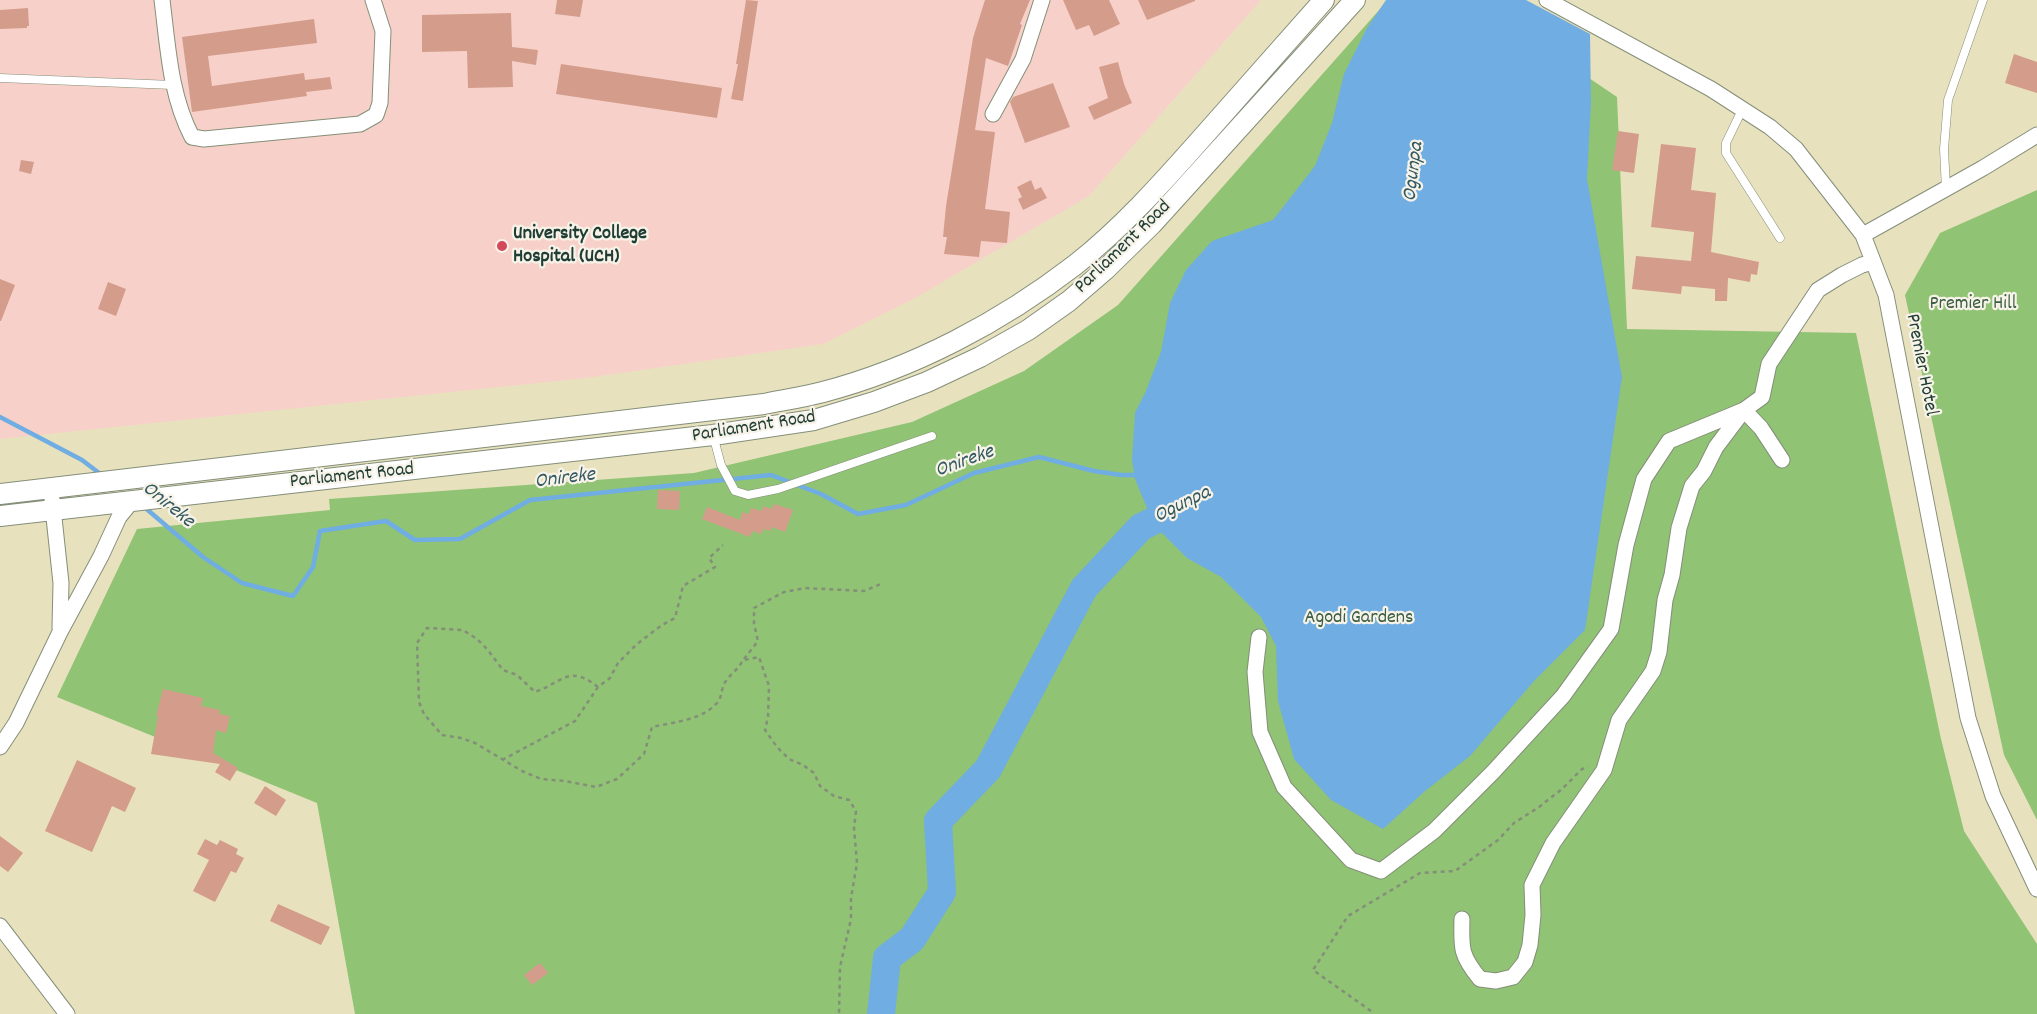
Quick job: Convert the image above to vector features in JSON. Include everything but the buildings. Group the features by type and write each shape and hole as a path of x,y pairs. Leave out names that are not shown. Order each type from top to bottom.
{"main road":[{"name":"Parliament Road","path":"0,494 764,404 823,392 900,365 933,352 984,324 1029,298 1076,264 1158,188 1324,0"},
{"name":"Parliament Road","path":"0,516 713,435 814,420 874,402 927,382 962,366 1028,330 1083,288 1152,224 1355,0"}],"street":[{"path":"162,0 173,85 183,119 192,137 204,139 360,124 376,115 380,103 383,31 373,0"},
{"path":"993,114 1023,59 1042,0"},
{"name":"Premier Hotel","path":"1547,0 1711,89 1770,127 1796,149 1863,235 1886,295 1968,718 1993,796 2037,889"},
{"path":"1863,235 2037,136"},
{"path":"1259,637 1256,672 1260,732 1284,787 1351,860 1382,871 1434,831 1493,772 1563,696 1611,629 1626,545 1644,479 1669,441 1744,410 1762,397 1769,364 1818,290 1842,275 1873,262"},
{"path":"1744,410 1761,428 1782,460"},
{"path":"1462,919 1461,949 1480,980 1496,981 1513,978 1525,962 1530,945 1533,915 1532,885 1553,843 1604,770 1620,720 1653,671 1659,652 1667,590 1672,575 1680,528 1692,486 1704,471 1716,447 1744,410"},
{"path":"51,488 61,583 60,632"},
{"path":"0,747 16,723 119,517 134,501"},
{"path":"0,926 67,1014"}],"lane":[{"path":"1946,189 1944,148 1948,100 1983,0"},
{"path":"0,78 173,85"},
{"path":"1742,110 1726,144 1726,154 1780,238"},
{"path":"713,435 722,466 735,491 748,495 778,488 932,436"}],"path":[{"path":"502,760 547,738 575,721 598,687 610,678 618,664 637,644 662,625 675,618 683,586 715,567 709,558 723,544"},
{"path":"598,687 586,678 572,674 535,692 517,675 503,670 487,649 477,639 463,630 427,628 417,643 419,702 424,714 442,735 461,738 475,743 502,760 541,779 596,787 617,779 644,754 652,727 691,718 719,702 724,684 738,670 758,641 754,624 754,608 784,592 805,588 864,591 881,584"},
{"path":"744,660 759,657 769,686 768,717 765,730 776,747 789,759 803,765 814,773 820,786 834,796 849,800 856,811 854,828 857,862 851,898 851,919 840,967 839,1014"},
{"path":"1370,1011 1313,970 1348,916 1420,873 1454,871 1498,840 1514,823 1562,789 1582,769 1607,760"}],"shaded area":[{"name":"University College Hospital (UCH)","path":"0,0 1261,0 1089,196 917,297 823,344 586,378 0,439"}],"green space":[{"name":"Agodi Gardens","path":"1388,0 1474,0 1617,97 1627,329 1856,333 1941,739 1964,831 2037,944 2037,1014 355,1014 317,803 57,697 137,529 330,510 329,499 694,473 912,422 1024,371 1118,305"},
{"name":"Premier Hill","path":"2037,190 2037,820 2004,755 1905,295 1940,233"}],"water":[{"path":"1386,0 1526,0 1590,34 1591,103 1587,179 1622,377 1585,630 1534,681 1470,756 1425,791 1383,829 1331,800 1294,759 1278,701 1276,646 1261,617 1221,577 1187,558 1154,525 1135,479 1132,460 1135,413 1161,352 1170,303 1186,270 1212,241 1273,220 1315,166 1332,123 1344,74 1367,28"}],"waterway":[{"name":"Onireke","path":"0,417 82,460 103,476"},
{"name":"Onireke","path":"143,506 203,557 242,583 293,596 313,567 320,531 386,521 415,540 460,539 530,500 771,475 821,494 858,514 906,505 974,473 1039,457 1094,471 1121,475 1139,475"},
{"name":"Ogunpa","path":"881,1014 887,958 912,939 942,892 938,821 988,769 1084,588 1141,527 1186,505"}],"place":[{"name":"University College Hospital (UCH)","path":"502,246"}]}
